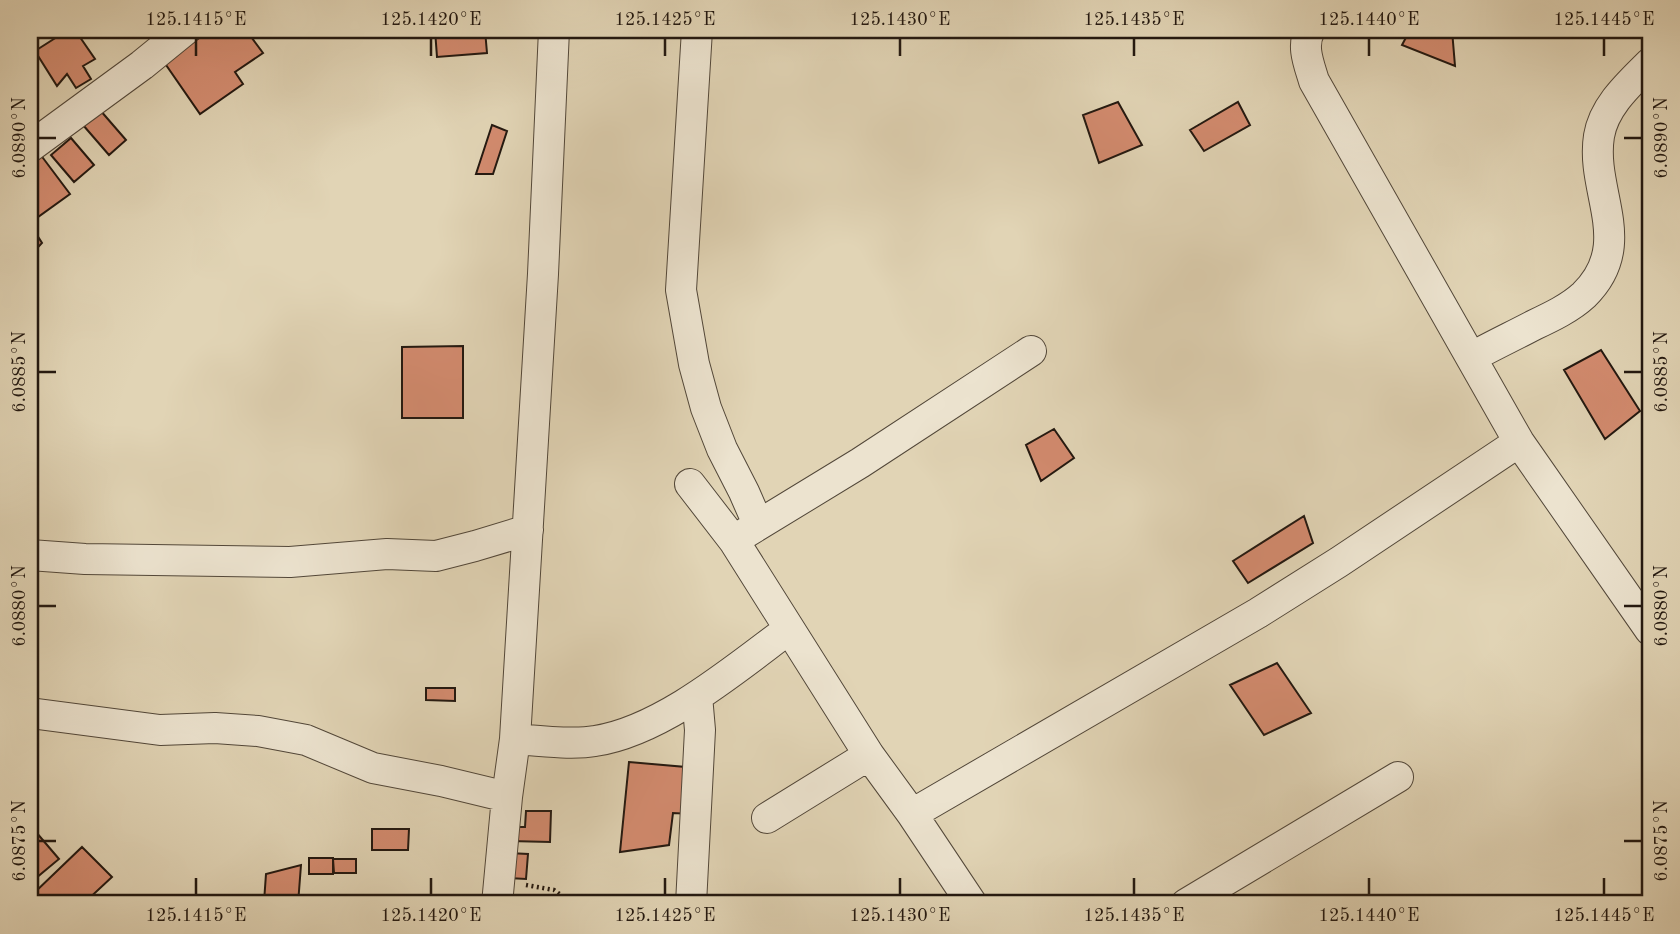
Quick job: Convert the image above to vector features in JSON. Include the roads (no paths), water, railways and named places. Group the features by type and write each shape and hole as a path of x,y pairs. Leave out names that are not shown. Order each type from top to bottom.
{"street":[{"path":"30,147 185,30"},
{"path":"497,894 515,740 543,274 554,30"},
{"path":"696,30 681,290 694,364 706,408 722,449 744,492 746,533 789,629 869,755 972,904"},
{"path":"1310,30 1305,49 1314,81 1519,442 1650,630"},
{"path":"1472,357 1559,313 1584,295 1601,273 1609,249 1609,218 1598,160 1599,135 1608,110 1624,88 1650,63"},
{"path":"746,533 860,463 1031,351"},
{"path":"912,814 1258,613 1519,442"},
{"path":"690,484 746,533"},
{"path":"30,555 85,559 265,562 387,554 436,556 528,530"},
{"path":"515,740 594,741 634,731 697,696 789,629"},
{"path":"691,904 700,730 697,696"},
{"path":"30,713 160,730 215,728 258,731 306,740 373,768 507,797"},
{"path":"766,818 869,755"},
{"path":"1186,904 1398,778"}]}
